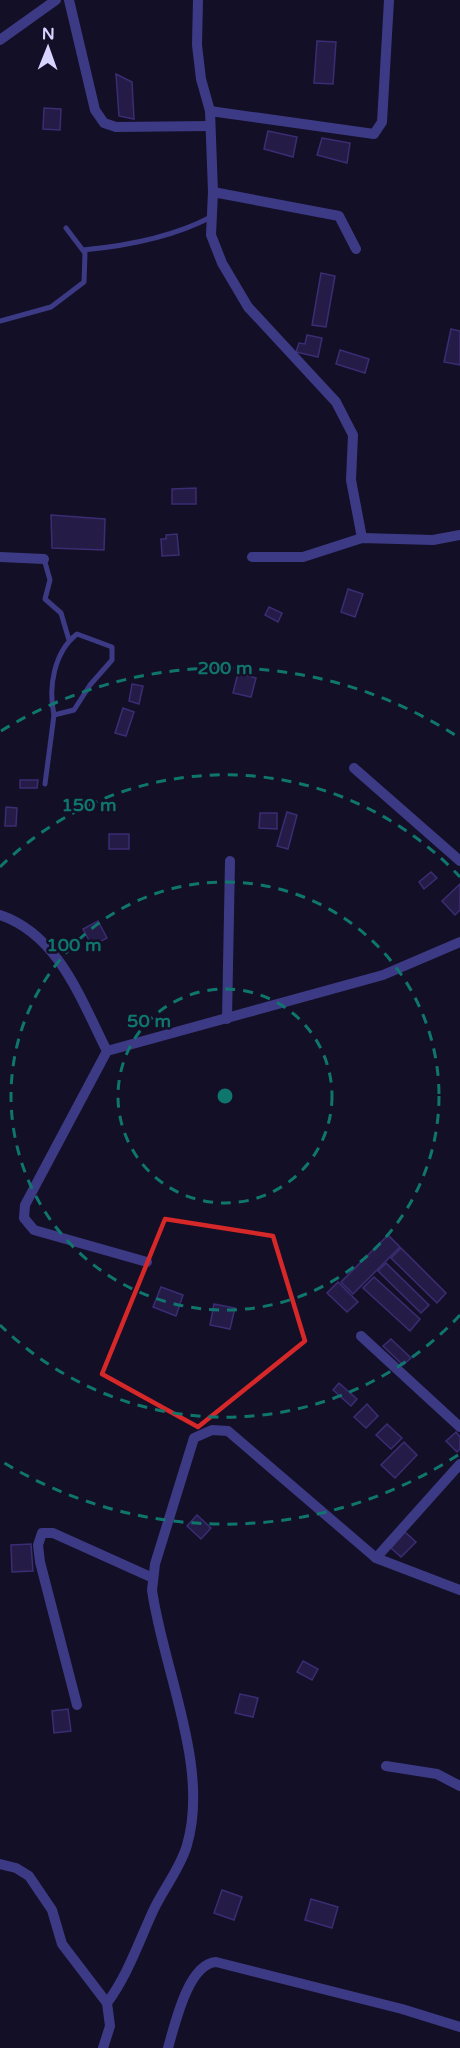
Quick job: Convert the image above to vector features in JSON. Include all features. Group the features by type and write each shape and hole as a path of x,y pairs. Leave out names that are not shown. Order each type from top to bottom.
{"street":[{"path":"0,40 56,0"},
{"path":"69,0 95,110 104,123 116,127 210,126"},
{"path":"198,0 197,45 201,80 210,111 213,192 211,235 222,263 248,307 336,402 353,435 351,480 362,538"},
{"path":"210,111 374,134 382,122 389,0"},
{"path":"213,192 339,216 356,249"},
{"path":"252,556 303,557 362,538 434,540 460,535"},
{"path":"0,556 44,559"},
{"path":"354,768 460,861"},
{"path":"226,1019 230,861"},
{"path":"0,915 41,938 68,973 107,1052"},
{"path":"147,1262 34,1230 24,1218 25,1205 107,1052 383,975 460,942"},
{"path":"361,1336 460,1427"},
{"path":"106,2003 123,1978 154,1909 187,1846 193,1818 192,1768 155,1607 153,1578 178,1483 194,1438 213,1430 228,1431 376,1558 460,1590"},
{"path":"376,1558 460,1464"},
{"path":"77,1705 40,1562 38,1545 42,1533 53,1533 153,1578"},
{"path":"386,1766 436,1774 460,1786"},
{"path":"0,1864 16,1868 29,1876 52,1910 62,1944 106,2003 110,2026 103,2048"},
{"path":"168,2048 178,2012 197,1971 206,1963 216,1962 402,2009 460,2027"}],"lane":[{"path":"83,250 114,247 193,226 212,217"},
{"path":"0,321 51,307 84,282 85,253 66,228"},
{"path":"44,559 50,580 45,599 61,613 69,640"},
{"path":"45,784 54,715 51,702 53,678 65,644 77,634 112,647 112,660 90,685 74,710 54,715"}],"highlighted area":[{"path":"165,1219 273,1236 305,1341 198,1427 102,1374"}],"building":[{"path":"317,41 336,42 333,84 314,83"},
{"path":"116,74 132,82 134,119 119,116"},
{"path":"44,108 61,109 60,130 43,129"},
{"path":"268,131 297,137 293,157 264,149"},
{"path":"322,138 350,143 347,163 317,155"},
{"path":"321,273 335,276 326,327 312,325"},
{"path":"451,329 460,331 460,365 444,362"},
{"path":"307,335 322,338 318,357 296,352 299,343 305,344"},
{"path":"340,350 369,359 365,373 336,364"},
{"path":"196,488 196,504 172,504 172,489"},
{"path":"51,515 105,519 104,550 52,548"},
{"path":"177,534 179,555 162,556 161,539 166,539 166,535"},
{"path":"348,589 363,594 355,617 341,612"},
{"path":"269,607 282,613 278,622 265,615"},
{"path":"238,673 256,678 251,697 233,693"},
{"path":"132,684 143,686 139,704 129,701"},
{"path":"123,708 134,712 126,736 115,733"},
{"path":"20,780 38,780 37,788 20,788"},
{"path":"6,807 17,808 16,826 5,826"},
{"path":"287,812 297,815 288,849 277,846"},
{"path":"260,813 277,813 277,829 259,828"},
{"path":"109,834 129,834 129,849 109,849"},
{"path":"431,872 437,878 424,889 419,882"},
{"path":"460,884 460,910 455,915 442,901"},
{"path":"98,921 107,938 92,946 83,929"},
{"path":"388,1235 400,1247 353,1294 341,1282"},
{"path":"401,1248 446,1293 437,1303 391,1258"},
{"path":"386,1263 429,1305 421,1313 378,1271"},
{"path":"374,1277 420,1319 410,1331 363,1288"},
{"path":"338,1282 358,1302 347,1312 327,1293"},
{"path":"161,1287 183,1295 176,1316 153,1307"},
{"path":"214,1304 235,1308 230,1329 210,1325"},
{"path":"391,1339 411,1358 403,1365 383,1346"},
{"path":"339,1383 357,1399 351,1406 333,1390"},
{"path":"367,1404 378,1416 366,1428 354,1417"},
{"path":"387,1424 402,1438 391,1449 376,1435"},
{"path":"456,1432 460,1437 460,1449 457,1452 446,1441"},
{"path":"404,1442 417,1455 395,1478 381,1465"},
{"path":"197,1515 211,1528 201,1539 187,1526"},
{"path":"405,1532 416,1542 401,1557 391,1548"},
{"path":"31,1544 33,1571 12,1572 11,1545"},
{"path":"303,1661 318,1669 312,1680 297,1672"},
{"path":"240,1694 258,1698 253,1717 235,1713"},
{"path":"68,1709 71,1731 54,1733 52,1711"},
{"path":"222,1890 242,1897 234,1920 214,1913"},
{"path":"311,1899 338,1907 332,1928 305,1920"}]}
